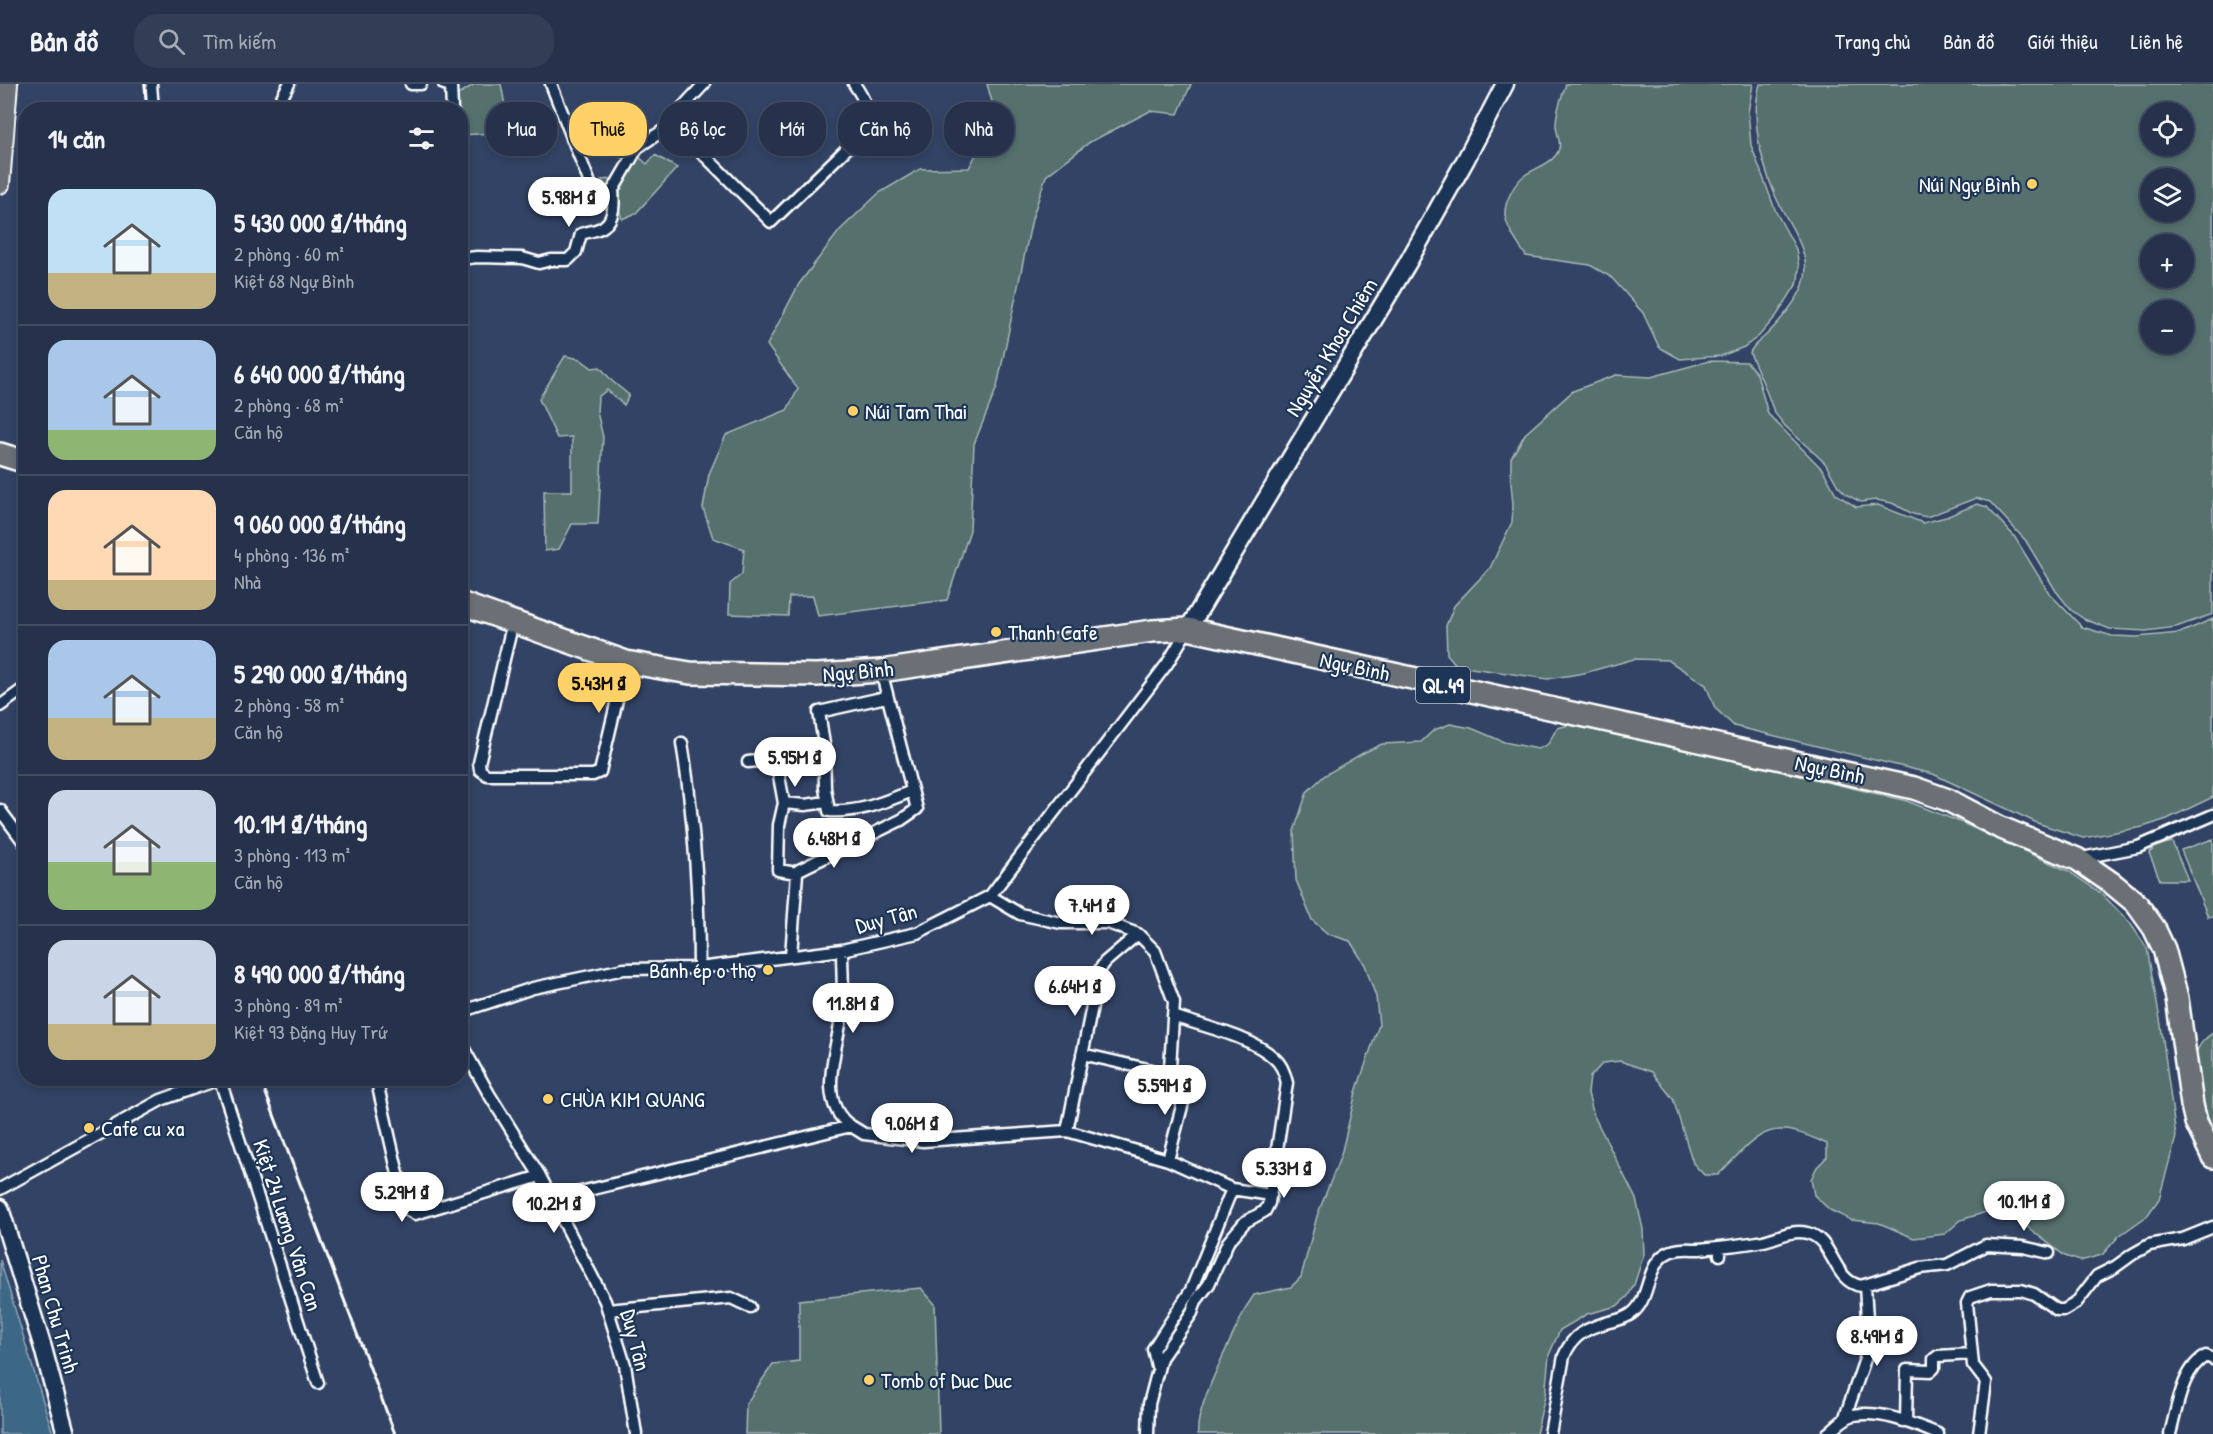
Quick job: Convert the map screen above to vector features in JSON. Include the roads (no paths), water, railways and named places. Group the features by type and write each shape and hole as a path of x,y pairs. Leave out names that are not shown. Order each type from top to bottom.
{"highway":[{"path":"0,454 18,460"},
{"name":"Ngự Bình","path":"468,606 626,662 690,673 817,675 881,671 1152,631 1188,629 1914,788 1948,800 1999,827 2077,859 2136,903 2154,928 2164,949 2178,998 2196,1122 2213,1157"}],"main road":[{"path":"0,184 8,84"}],"street":[{"path":"151,84 152,102"},
{"path":"279,102 289,84"},
{"path":"411,84 421,84"},
{"path":"444,84 451,86 452,102"},
{"path":"550,84 569,131"},
{"path":"688,102 704,84"},
{"path":"704,156 771,222 866,130 868,111 854,84"},
{"name":"Nguyễn Khoa Chiêm","path":"1188,629 1407,264 1466,159 1504,84"},
{"path":"579,156 591,186 599,194 606,194 613,190 633,156"},
{"path":"468,258 522,258 539,263 568,260 576,252 581,234 609,223 614,202 613,190"},
{"path":"513,622 478,763 480,770 487,775 593,775 600,772 626,662"},
{"name":"Duy Tân","path":"468,1009 533,988 624,969 699,968 842,950 917,933 990,896 1167,664 1188,629"},
{"path":"791,956 799,870 901,820 917,809 881,671"},
{"path":"0,706 18,693"},
{"path":"886,697 819,712 829,811 848,812 912,791"},
{"path":"681,743 695,844 699,968"},
{"path":"748,762 757,760 777,765 784,803 779,825 778,870 797,873"},
{"path":"784,803 805,805 827,802"},
{"path":"0,810 18,835"},
{"path":"2077,859 2138,847 2213,815"},
{"path":"990,896 1020,914 1060,923 1108,922 1138,934 1155,951 1174,1002 1170,1068 1165,1073 1082,1053"},
{"path":"1066,1131 1099,971 1105,962 1138,934"},
{"path":"842,950 843,997 830,1084 833,1100 843,1121 864,1134 923,1141 1066,1131 1168,1160 1232,1189 1271,1195"},
{"path":"1148,1434 1149,1404 1157,1366 1209,1284 1228,1242 1245,1222 1265,1211 1271,1195 1287,1083 1283,1069 1276,1059 1264,1049 1173,1016"},
{"name":"Duy Tân","path":"468,1056 540,1176 605,1301 625,1365 636,1434"},
{"path":"1168,1160 1188,1083 1170,1068"},
{"path":"0,1189 161,1100 202,1086"},
{"name":"Kiệt 24 Lương Văn Can","path":"224,1086 318,1383"},
{"path":"378,1086 406,1209 415,1214 540,1176"},
{"path":"552,1199 851,1126"},
{"path":"1157,1366 1153,1349 1191,1290 1232,1189"},
{"name":"Phan Chu Trinh","path":"0,1208 43,1348 66,1434"},
{"path":"1979,1434 1986,1382 1974,1367 1967,1303 1970,1297 1991,1290 2021,1290 2034,1294 2057,1310 2064,1310 2076,1303 2097,1276 2115,1268 2149,1245 2183,1239 2213,1227"},
{"path":"1551,1434 1564,1356 1594,1327 1623,1318 1635,1311 1651,1272 1664,1254 1683,1248 1719,1251 1795,1232 1807,1233 1821,1241 1845,1279 1855,1285 1865,1287 1920,1268 1947,1265 1979,1248 1993,1245 2023,1247 2049,1253"},
{"path":"1844,1420 1865,1359 1868,1337 1865,1287"},
{"path":"608,1310 731,1298 750,1307"},
{"path":"1906,1422 1907,1370 1931,1371 1934,1368 1934,1359 1938,1356 1972,1354"},
{"path":"2170,1434 2184,1388 2195,1362 2206,1356 2213,1359"},
{"path":"1827,1434 1853,1415 1876,1415 1906,1422 1938,1434"}],"water":[{"path":"0,1260 53,1434 0,1434"}],"railway":[{"path":"145,84 146,102"},
{"path":"263,1086 395,1434"}],"place":[{"name":"Núi Ngự Bình","path":"2032,184"},
{"name":"Núi Tam Thai","path":"853,411"},
{"name":"Thanh Cafe","path":"996,632"},
{"name":"Bánh ép o thọ","path":"768,970"},
{"name":"CHÙA KIM QUANG","path":"548,1099"},
{"name":"Cafe cu xa","path":"89,1128"},
{"name":"Tomb of Duc Duc","path":"869,1380"}]}
